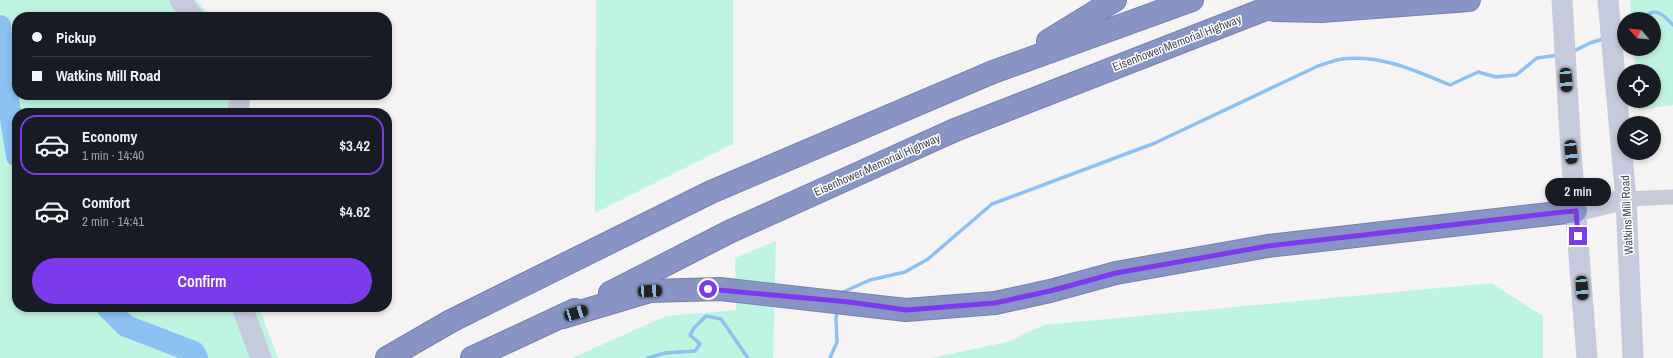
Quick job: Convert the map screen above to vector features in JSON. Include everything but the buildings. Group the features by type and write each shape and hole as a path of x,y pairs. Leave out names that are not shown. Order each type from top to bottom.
{"highway":[{"path":"993,72 1070,29 1115,0"},
{"path":"387,358 451,321 711,192 993,72 1192,0"},
{"name":"Eisenhower Memorial Highway","path":"472,358 563,317 729,232 955,130 1263,10 1294,0"},
{"path":"1263,10 1321,11 1469,0"},
{"path":"563,317 650,291 720,288 906,310 995,303 1050,291 1116,273 1268,246 1576,211"}],"main road":[{"path":"180,0 190,12"},
{"path":"1562,0 1571,152 1587,358"},
{"name":"Watkins Mill Road","path":"1608,0 1622,141 1633,358"},
{"path":"1576,211 1626,199"},
{"path":"244,312 261,358"}],"street":[{"path":"1626,199 1673,197"}],"green space":[{"path":"0,0 197,0 207,12 12,12 12,100 249,100 249,108 12,108 12,312 261,312 278,358 0,358"},
{"path":"596,0 733,0 733,144 595,213"},
{"path":"1630,0 1673,0 1673,105 1661,107 1661,64 1635,64 1635,56 1661,56 1661,12 1631,12"},
{"path":"1639,108 1653,108 1639,110"},
{"path":"776,241 773,358 572,358 666,316 736,310 735,258"},
{"path":"1491,283 1543,316 1543,358 931,358 1007,342 1044,325"}],"waterway":[{"path":"1661,14 1673,25"},
{"path":"0,26 6,87 12,125"},
{"path":"1572,52 1590,43 1606,38"},
{"path":"842,295 843,292 870,280 905,272 928,259 992,204 1155,143 1318,66 1342,59 1356,58 1384,61 1411,69 1450,85 1478,72 1496,77 1516,75 1537,58 1559,55"},
{"path":"830,358 837,342 836,318 838,309"},
{"path":"112,312 126,326 194,352 197,358"},
{"path":"648,358 665,353 695,351 700,344 690,335 694,328 706,316 721,319 748,358"}],"route":[{"path":"708,289 720,288 849,302 906,310 995,303 1050,291 1116,273 1268,246 1564,212 1576,211 1578,236"}]}
